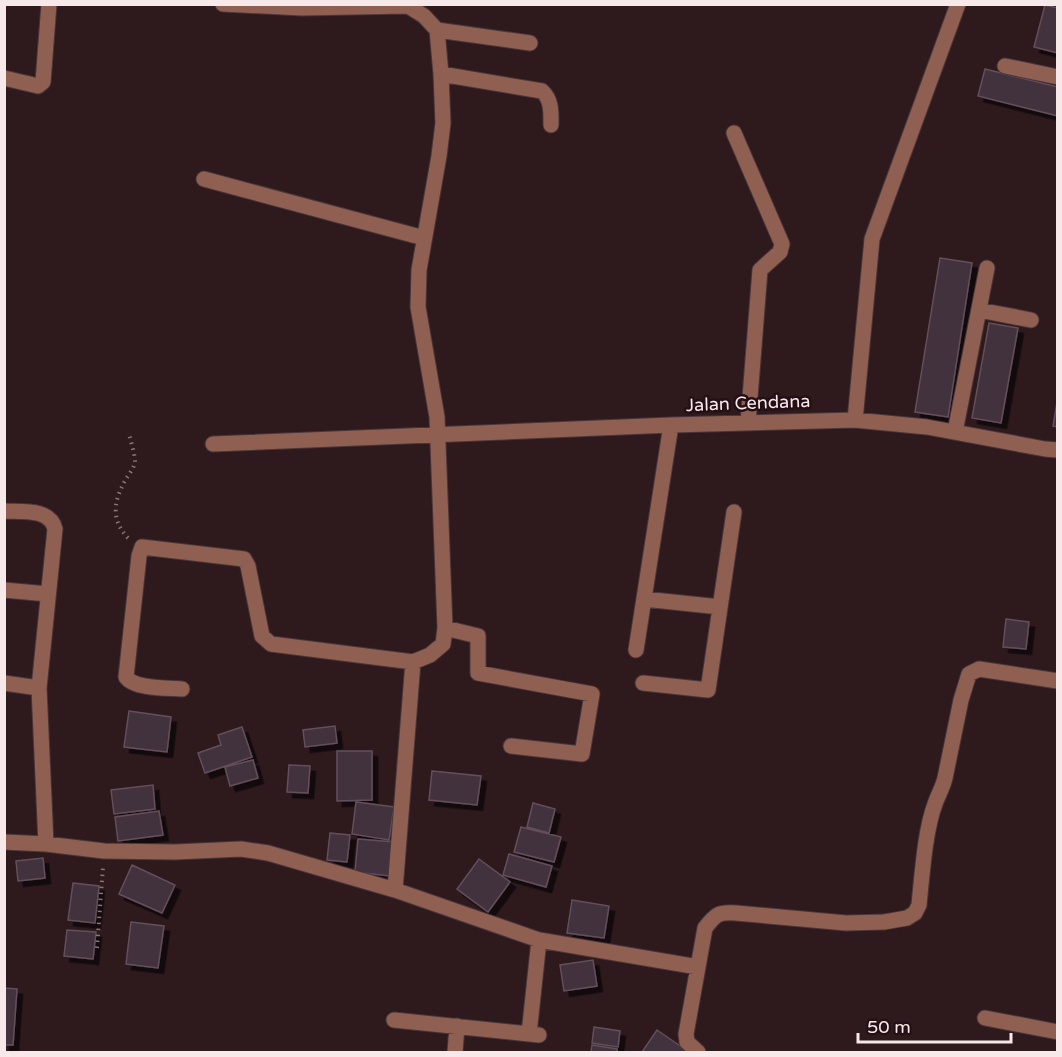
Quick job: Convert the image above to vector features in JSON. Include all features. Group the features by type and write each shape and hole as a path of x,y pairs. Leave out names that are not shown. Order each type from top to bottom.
{"street":[{"path":"4,78 38,86 43,82 50,4"},
{"path":"182,689 136,685 129,682 126,677 140,548 146,546 244,559 248,566 262,636 271,644 413,662 430,656 443,644 445,628 437,417 418,307 419,270 443,123 437,30 424,16 405,5 302,8 223,4"},
{"path":"855,420 872,239 958,4"},
{"path":"437,30 530,43"},
{"path":"1005,66 1058,77"},
{"path":"441,74 542,91 548,96 551,125"},
{"path":"734,133 782,244 780,252 760,270 748,423"},
{"path":"204,179 424,238"},
{"path":"955,432 987,268"},
{"path":"979,310 1031,320"},
{"name":"Jalan Cendana","path":"213,444 671,425 855,420 927,427 1058,450"},
{"path":"636,650 671,425"},
{"path":"4,511 40,514 53,521 55,529 39,688 46,844"},
{"path":"643,683 708,690 734,512"},
{"path":"4,590 48,594"},
{"path":"644,599 720,607"},
{"path":"445,628 477,636 478,673 592,694 582,754 511,746"},
{"path":"395,890 413,662"},
{"path":"698,1053 687,1042 686,1035 705,928 715,915 724,912 846,923 895,920 907,918 915,913 919,905 930,824 935,803 942,790 961,700 969,674 979,669 1058,681"},
{"path":"4,683 39,688"},
{"path":"4,842 104,851 175,852 241,849 268,853 395,890 539,940 699,967"},
{"path":"394,1020 534,1034 539,940"},
{"path":"985,1018 1058,1032"},
{"path":"454,1053 457,1026"}],"path":[{"path":"129,434 135,464 117,494 115,516 123,534 140,548"},
{"path":"97,948 104,851"}],"building":[{"path":"1045,5 1058,8 1058,53 1034,47"},
{"path":"985,69 1058,87 1058,116 978,96"},
{"path":"940,258 972,263 948,417 915,412"},
{"path":"989,323 1018,328 1001,423 972,418"},
{"path":"1058,397 1058,427 1053,426"},
{"path":"1006,619 1029,622 1026,649 1003,647"},
{"path":"129,711 171,717 167,752 124,747"},
{"path":"335,726 337,743 305,747 303,730"},
{"path":"242,727 252,757 205,773 198,753 221,745 218,735"},
{"path":"337,751 372,751 372,800 337,801"},
{"path":"253,760 258,778 230,786 225,767"},
{"path":"289,765 310,766 308,793 287,792"},
{"path":"432,771 481,776 477,805 429,800"},
{"path":"153,785 155,809 114,814 111,790"},
{"path":"356,802 394,807 389,840 352,834"},
{"path":"533,803 555,809 549,833 527,827"},
{"path":"159,811 163,835 118,841 115,817"},
{"path":"521,827 561,837 554,862 514,852"},
{"path":"330,833 350,835 347,862 327,860"},
{"path":"358,839 394,842 390,876 355,872"},
{"path":"509,854 552,866 546,887 503,875"},
{"path":"43,858 45,878 18,881 16,861"},
{"path":"479,859 510,882 488,912 457,889"},
{"path":"132,865 175,885 162,913 119,894"},
{"path":"73,883 99,886 95,923 68,920"},
{"path":"572,900 609,906 604,938 567,933"},
{"path":"131,922 164,926 158,968 126,964"},
{"path":"67,930 96,932 93,959 64,956"},
{"path":"593,960 597,986 564,991 560,965"},
{"path":"4,988 17,989 13,1045 4,1045"},
{"path":"594,1027 620,1031 618,1047 592,1043"},
{"path":"657,1030 686,1050 684,1052 642,1052"},
{"path":"592,1045 617,1049 617,1052 591,1052"}]}
